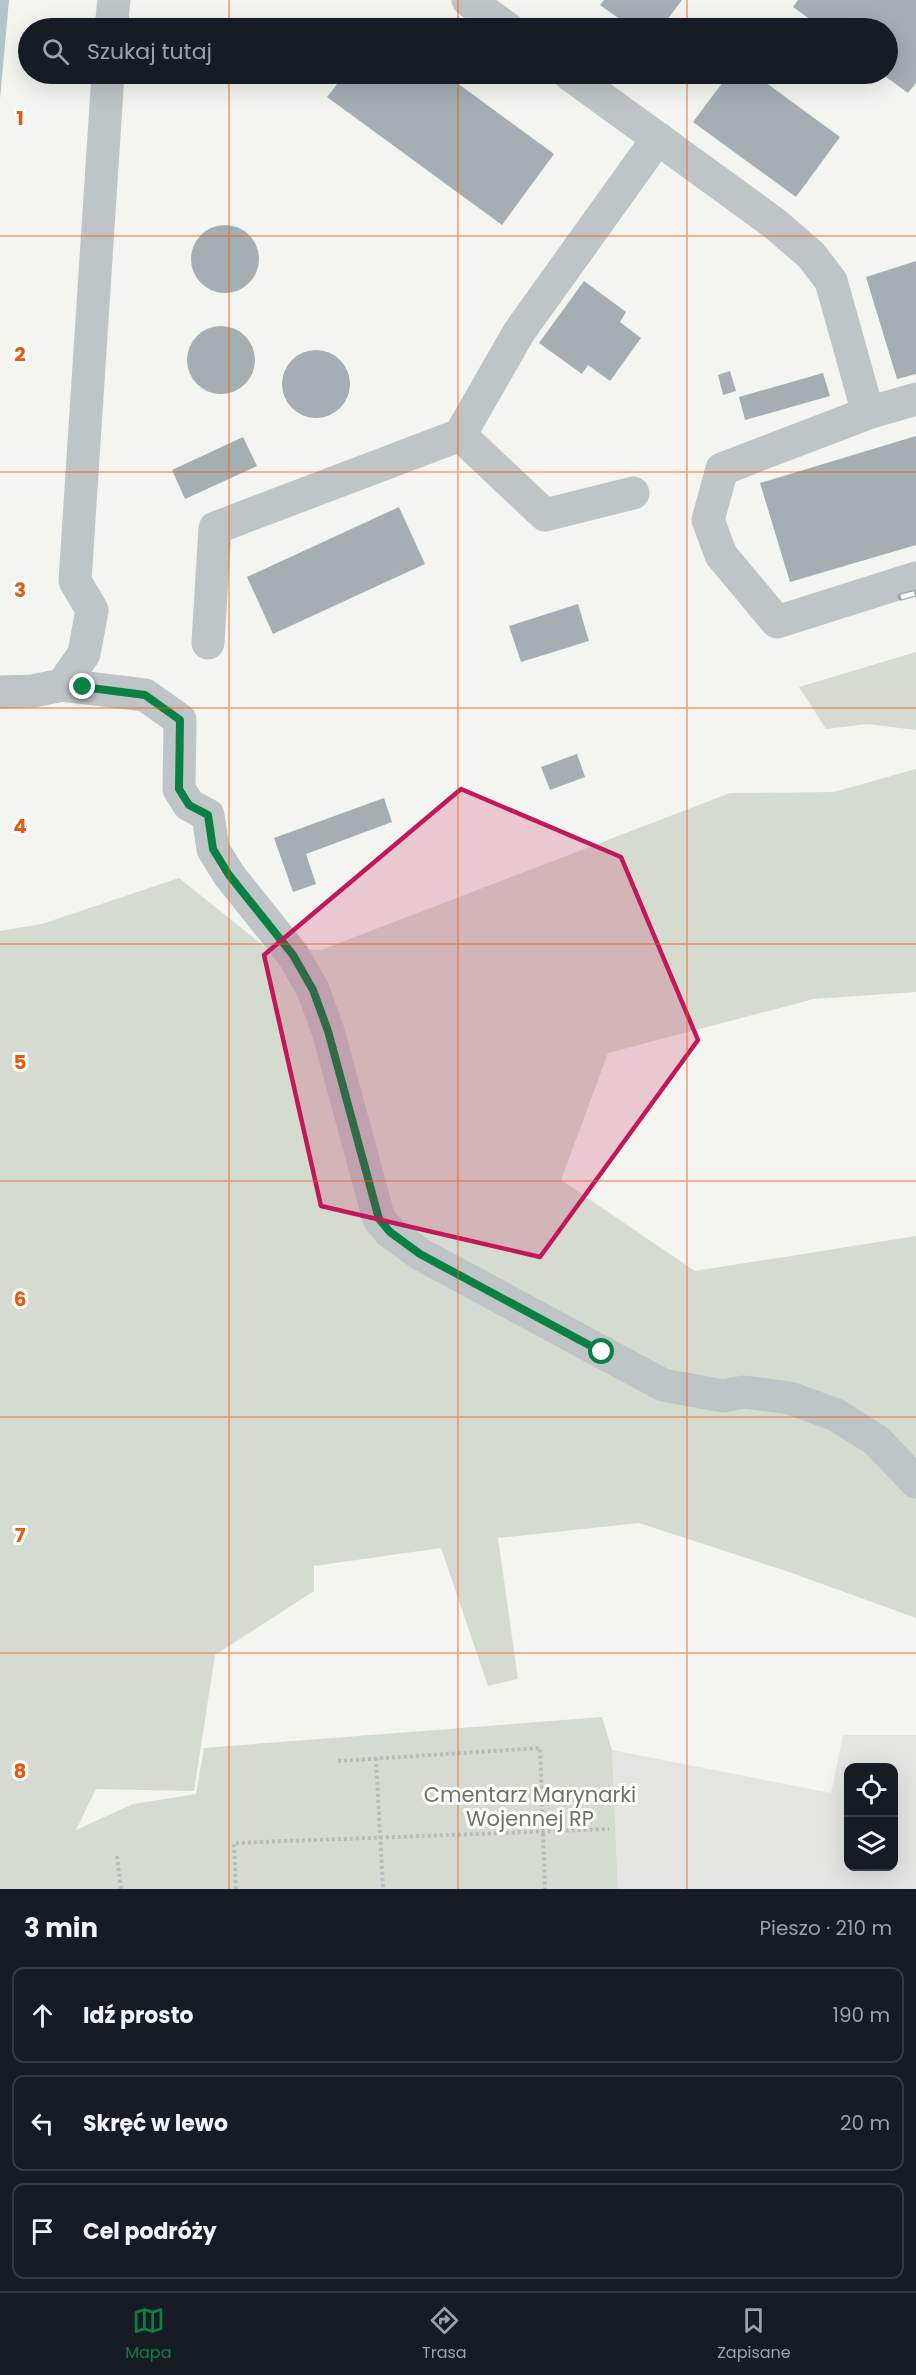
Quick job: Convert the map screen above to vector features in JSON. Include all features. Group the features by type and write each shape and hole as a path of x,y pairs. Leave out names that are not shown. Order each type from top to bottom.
{"lane":[{"path":"112,18 114,0"},
{"path":"468,0 493,18"},
{"path":"62,685 84,654 92,610 75,581 107,84"},
{"path":"583,84 790,236 811,255 831,280 868,413"},
{"path":"208,643 215,528 460,435 519,332 658,138"},
{"path":"916,399 868,413 722,469 708,520 721,555 777,622 916,578"},
{"path":"460,435 545,515 633,493"},
{"path":"0,692 33,691 62,685 145,695 180,720 179,789 189,805 208,815 213,849 229,875 293,955 313,990 328,1031 379,1219 390,1232 420,1254 663,1385 723,1396 744,1392 790,1398 836,1415 876,1440 916,1482"}],"path":[{"path":"338,1761 540,1748 545,1889"},
{"path":"376,1758 383,1889"},
{"path":"237,1889 234,1843 609,1829"},
{"path":"117,1856 121,1889"}],"highlighted area":[{"path":"461,789 621,857 698,1040 540,1257 321,1206 264,955"}],"shaded area":[{"path":"0,0 9,0 0,99"},
{"path":"843,1735 916,1735 916,1889 618,1889 612,1750 831,1793"}],"green space":[{"path":"916,652 916,730 867,724 826,729 799,687"},
{"name":"Cmentarz Marynarki Wojennej RP","path":"916,769 916,992 814,999 608,1053 561,1180 695,1271 916,1236 916,1618 789,1572 639,1523 498,1538 518,1679 488,1686 441,1548 314,1566 314,1591 215,1655 194,1791 96,1789 76,1830 133,1804 196,1794 204,1748 602,1717 612,1750 618,1889 0,1889 0,931 42,924 179,878 265,947 321,950 730,793 834,792"}],"building":[{"path":"604,0 682,0 668,18 618,18 600,5"},
{"path":"798,0 916,0 916,83 908,93 896,84 898,84 898,18 808,18 793,7"},
{"path":"337,84 459,84 554,154 502,225 327,97"},
{"path":"722,84 768,84 840,137 796,197 693,122"},
{"path":"225,225 238,228 249,235 256,246 259,259 256,272 249,283 238,290 225,293 212,290 201,283 194,272 191,259 194,246 201,235 212,228"},
{"path":"916,261 916,374 897,379 866,277"},
{"path":"584,281 626,312 620,322 641,338 610,381 588,365 582,374 539,343"},
{"path":"221,326 234,329 245,336 252,347 255,360 252,373 245,384 234,391 221,394 208,391 197,384 190,373 187,360 190,347 197,336 208,329"},
{"path":"316,350 329,353 340,360 347,371 350,384 347,397 340,408 329,415 316,418 303,415 292,408 285,397 282,384 285,371 292,360 303,353"},
{"path":"730,371 736,391 723,395 718,375"},
{"path":"823,373 830,396 745,420 739,397"},
{"path":"916,436 916,545 790,582 760,483"},
{"path":"243,437 257,466 185,499 172,470"},
{"path":"399,507 425,564 273,634 247,577"},
{"path":"578,604 589,641 521,662 509,626"},
{"path":"577,754 585,777 550,790 541,767"},
{"path":"384,798 392,822 306,854 316,884 293,892 274,838"}],"railway":[{"path":"901,597 916,593"}],"route":[{"path":"83,687 145,695 180,720 179,789 189,805 208,815 213,849 229,875 293,955 313,990 328,1031 379,1219 390,1232 420,1254 602,1352"}]}
